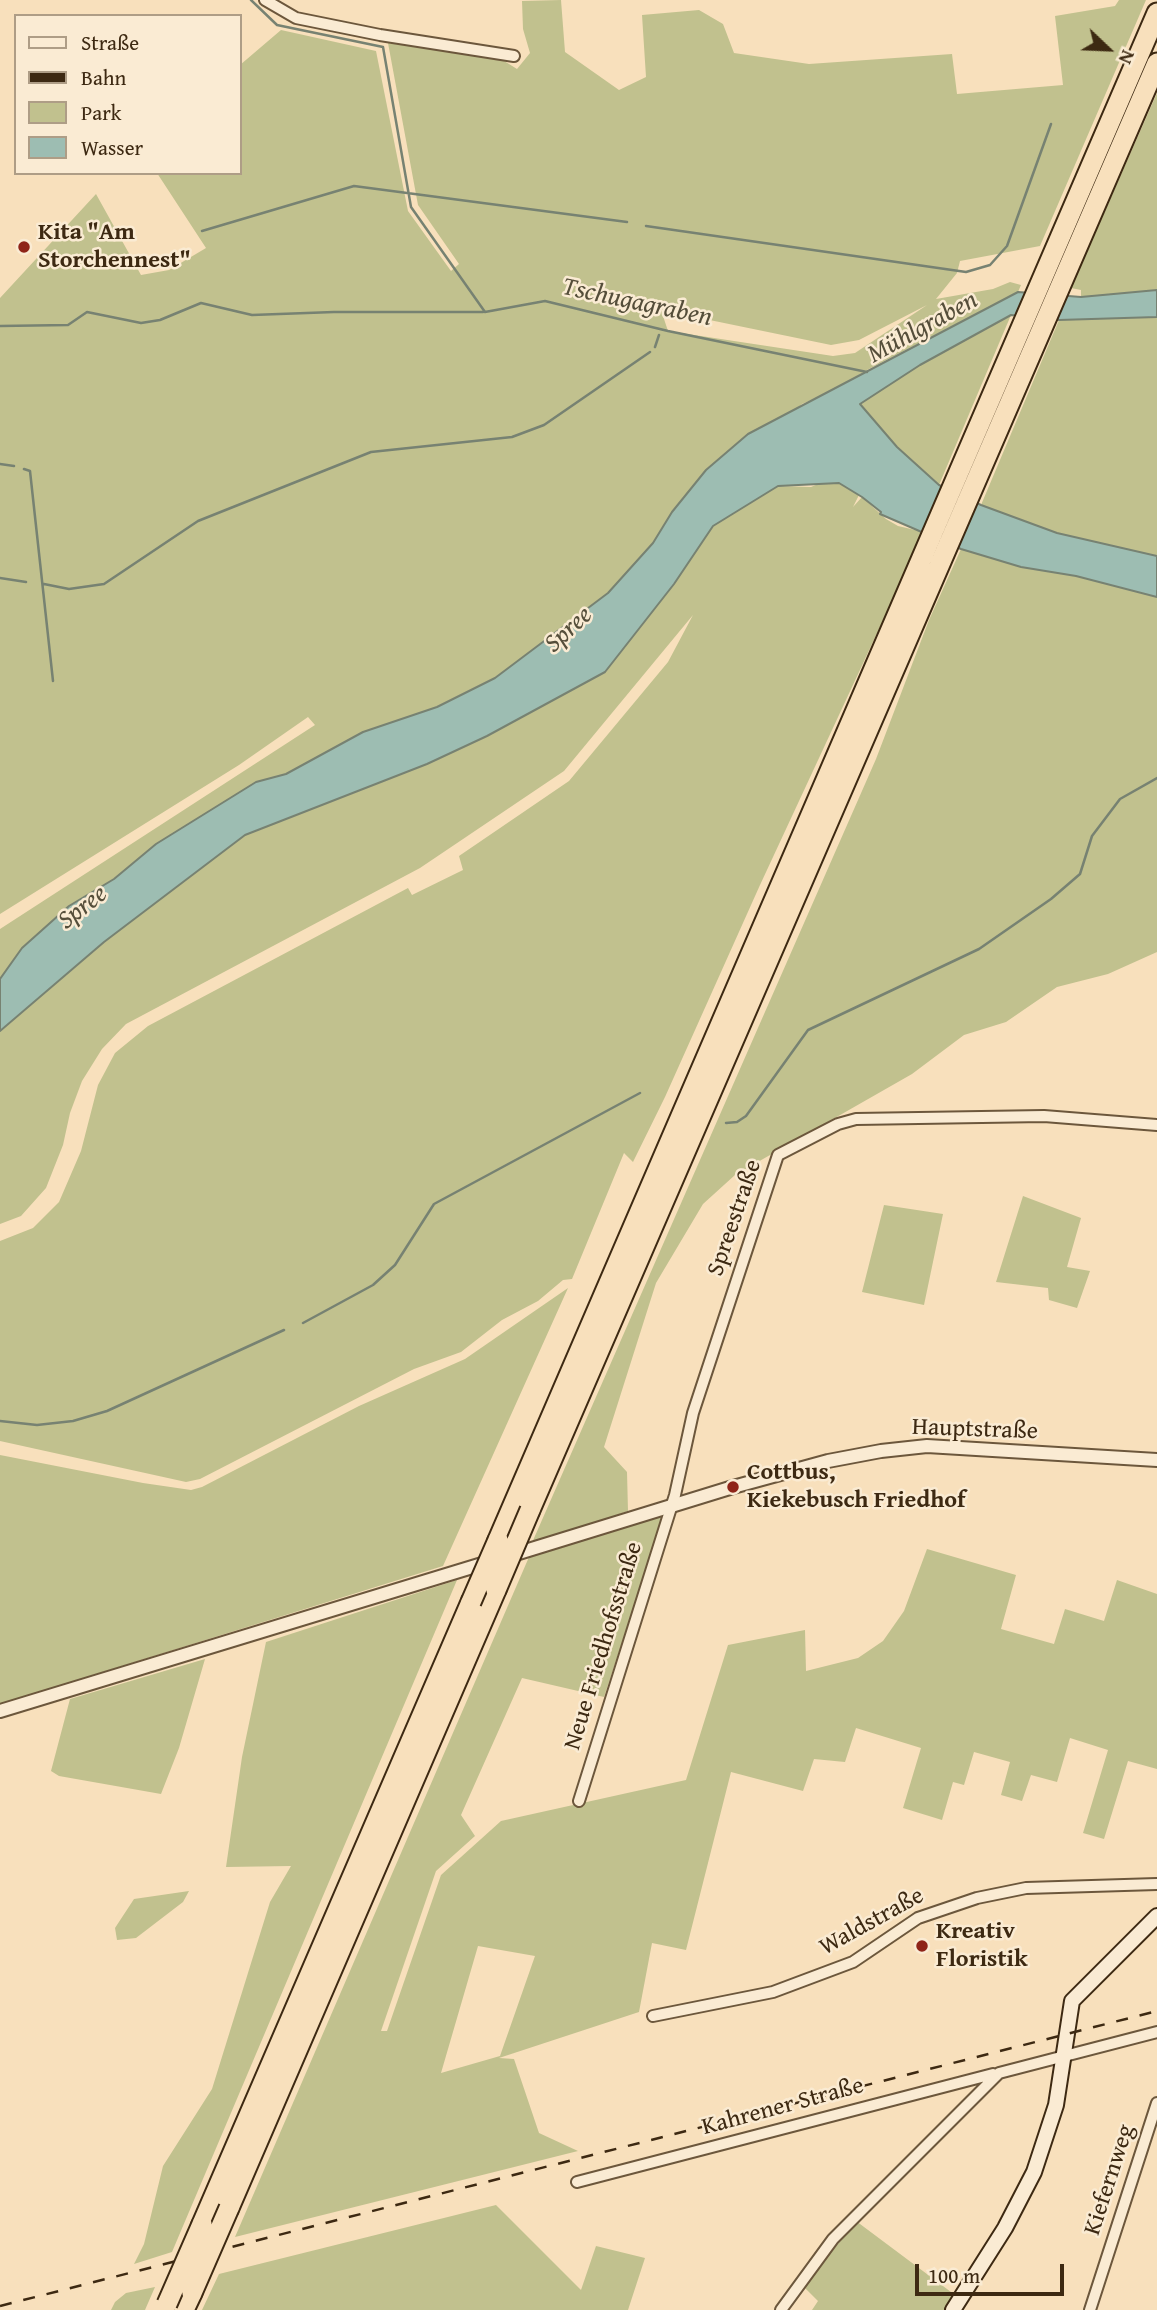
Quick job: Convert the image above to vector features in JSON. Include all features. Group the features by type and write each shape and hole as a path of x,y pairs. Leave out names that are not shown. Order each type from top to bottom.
{"highway":[{"path":"177,2304 229,2208 496,1590 931,562 1063,229 1157,13"},
{"path":"177,2304 202,2224 498,1540 931,562 1074,255 1157,63"}],"main road":[{"path":"953,2310 1005,2228 1034,2172 1056,2105 1072,2001 1157,1916"}],"street":[{"path":"265,0 296,18 380,35 513,56"},
{"name":"Spreestraße","path":"671,1505 693,1413 772,1167 778,1155 788,1147 838,1124 856,1119 1044,1116 1157,1125"},
{"name":"Hauptstraße","path":"0,1711 671,1505 828,1461 905,1448 948,1447 1157,1460"},
{"name":"Neue Friedhofsstraße","path":"579,1801 671,1505"},
{"name":"Waldstraße","path":"653,2016 773,1992 853,1962 918,1918 977,1898 1026,1888 1157,1884"},
{"name":"Kahrener Straße","path":"577,2182 1157,2032"},
{"name":"Kahrener Straße","path":"780,2310 833,2239 999,2073"},
{"name":"Kiefernweg","path":"1090,2310 1157,2102"}],"green space":[{"path":"561,0 565,52 619,90 646,77 642,15 699,10 723,24 734,53 809,64 952,54 957,94 1063,85 1055,16 1115,6 1119,0 1146,0 1040,246 960,261 957,273 936,299 993,289 1010,282 1021,285 1018,292 865,371 837,389 802,404 672,512 653,543 608,593 495,678 437,707 363,732 286,774 256,782 156,844 114,879 69,906 22,948 0,979 0,929 315,725 308,717 239,765 0,914 0,298 96,194 141,275 169,270 206,248 158,175 242,175 242,63 281,30 376,51 408,211 451,271 459,264 418,205 388,43 501,59 517,69 530,53 523,29 522,1","holes":["927,305 855,353 833,356 668,331 661,310 831,345 859,340"]},
{"path":"1157,93 1157,290 1081,297 1081,290 1071,288"},
{"path":"1011,315 939,485 897,447 860,404 920,365"},
{"path":"1157,317 1157,556 1057,533 981,505 1059,320"},
{"path":"823,482 839,483 859,495 853,507 862,497 898,526 924,532 633,1162 624,1153 572,1279 563,1280 538,1301 502,1320 461,1352 414,1369 200,1479 186,1482 0,1441 0,1241 33,1228 59,1202 81,1151 98,1085 115,1053 148,1026 408,888 412,895 463,870 459,856 569,781 668,662 693,615 564,771 420,868 126,1024 102,1049 82,1081 70,1113 63,1145 46,1188 21,1216 0,1224 0,1031 104,942 245,835 427,764 487,736 605,672 674,584 713,526 778,486 811,487"},
{"path":"961,549 1021,567 1076,576 1157,597 1157,952 1108,974 1057,987 1006,1022 964,1035 912,1074 735,1175 703,1204 656,1283 604,1447 627,1472 628,1511 531,1545 876,759 929,620"},
{"path":"1023,1196 1081,1218 1067,1267 1090,1271 1077,1308 1049,1300 1048,1288 996,1282"},
{"path":"884,1205 943,1214 924,1305 862,1292"},
{"path":"568,1288 443,1566 0,1704 0,1455 143,1483 191,1490 202,1487 359,1406 465,1359"},
{"path":"664,1515 604,1697 522,1678 461,1815 475,1836 436,1871 381,2031 387,2031 441,1875 501,1821 686,1780 728,1645 805,1630 806,1671 858,1658 883,1641 904,1611 927,1549 1016,1575 1001,1629 1054,1644 1065,1609 1104,1621 1117,1580 1157,1594 1157,1769 1128,1761 1104,1839 1083,1833 1108,1750 1070,1738 1057,1782 1031,1775 1022,1801 1001,1795 1010,1762 974,1752 964,1785 953,1782 942,1820 903,1808 921,1748 856,1728 845,1762 814,1759 803,1791 731,1772 686,1950 652,1943 639,2012 499,2058 514,2059 539,2133 578,2151 235,2237 529,1557","holes":["478,1946 535,1956 500,2056 441,2073"]},
{"path":"457,1580 172,2252 134,2264 144,2244 163,2166 212,2089 270,1902 291,1866 226,1867 242,1757 266,1642"},
{"path":"205,1659 179,1748 161,1794 59,1776 51,1771 70,1699"},
{"path":"189,1891 183,1902 136,1938 117,1940 115,1928 134,1899"},
{"path":"496,2205 581,2290 596,2246 645,2258 628,2310 202,2310 219,2274"},
{"path":"856,2221 955,2295 944,2310 812,2310 818,2301 804,2287"},
{"path":"155,2287 145,2310 111,2310 115,2302 126,2293"}],"water":[{"name":"Spree","path":"1157,290 1157,317 1059,320 1011,315 920,365 860,404 897,447 939,485 981,505 1057,533 1157,556 1157,597 1076,576 1021,567 961,549 880,514 881,512 862,497 839,483 778,486 713,526 674,584 605,672 487,736 427,764 245,835 104,942 0,1031 0,979 22,948 69,906 114,879 156,844 256,782 286,774 363,732 437,707 495,678 608,593 653,543 672,512 706,470 748,434 1018,292 1081,297"}],"waterway":[{"name":"Tschugagraben","path":"251,0 277,25 383,47 411,207 485,312 545,301 668,331 867,372"},
{"path":"646,226 966,272 990,265 1007,246 1051,124"},
{"name":"Tschugagraben","path":"202,231 354,186 627,222"},
{"path":"0,326 68,325 87,312 141,323 160,320 201,303 252,315 483,312"},
{"path":"655,347 659,335"},
{"path":"44,584 69,589 104,584 198,521 371,452 512,437 544,425 650,352"},
{"path":"0,464 14,466"},
{"path":"24,469 30,471 53,681"},
{"path":"0,578 26,582"},
{"path":"726,1123 737,1122 746,1116 808,1030 979,949 1051,899 1080,874 1092,836 1120,799 1157,778"},
{"path":"303,1323 373,1285 395,1265 434,1204 640,1093"},
{"path":"0,1421 37,1425 73,1421 107,1411 284,1330"}],"railway":[{"path":"0,2306 1157,2011"}],"place":[{"name":"Kita \"Am Storchennest\"","path":"24,247"},
{"name":"Cottbus, Kiekebusch Friedhof","path":"733,1487"},
{"name":"Kreativ Floristik","path":"922,1946"}],"water label":[{"name":"Mühlgraben","path":"923,328"}]}
